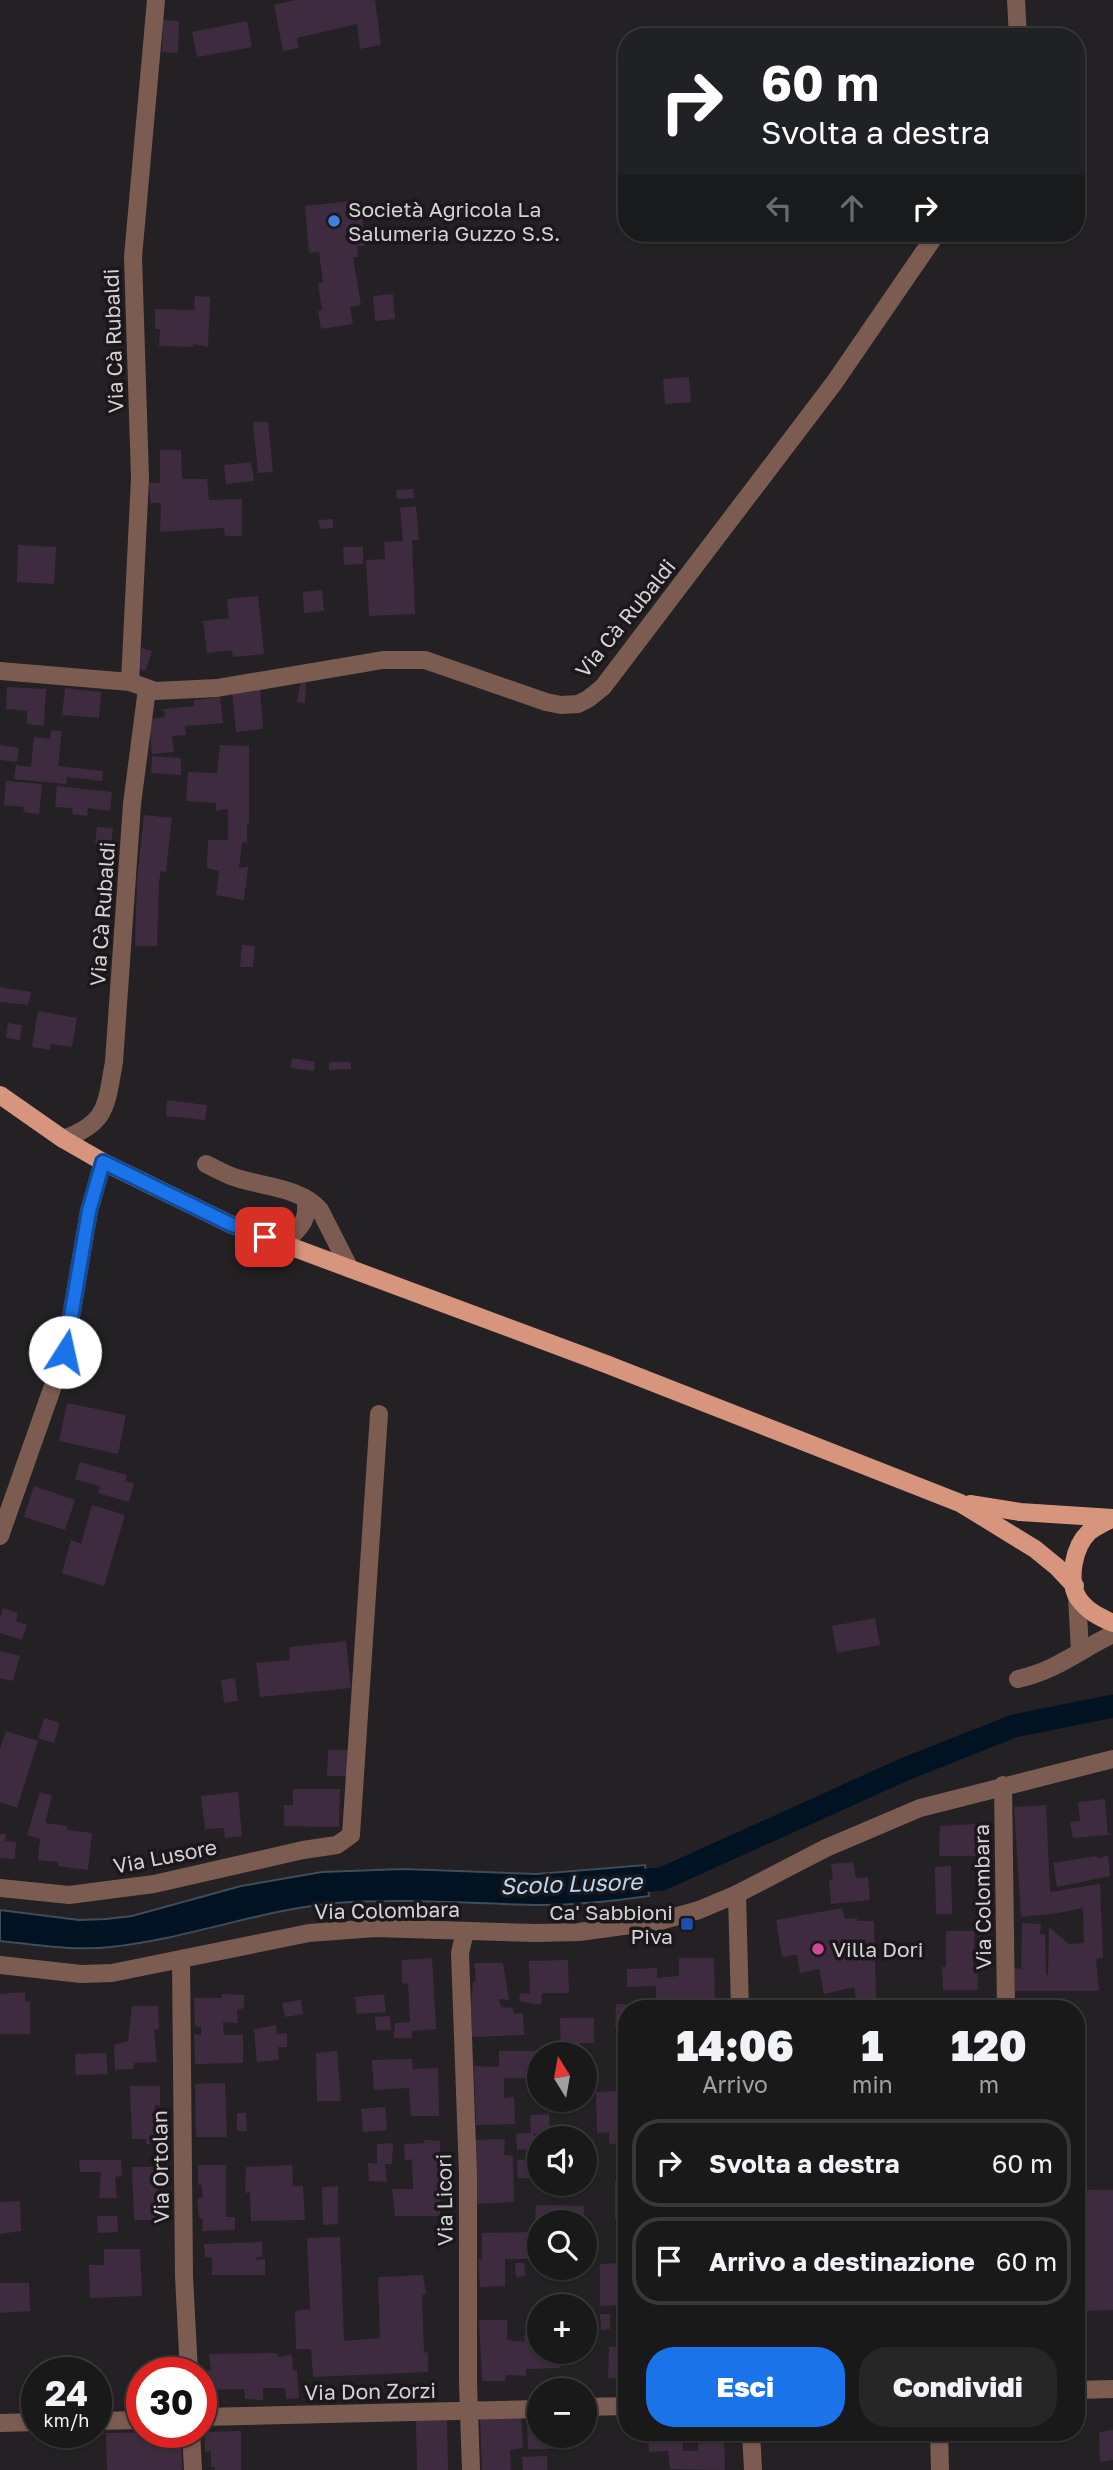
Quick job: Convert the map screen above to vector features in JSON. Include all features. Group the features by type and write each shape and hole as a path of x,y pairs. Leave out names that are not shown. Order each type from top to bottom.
{"main road":[{"path":"0,1095 62,1139 103,1162 230,1224 606,1364 960,1503 1035,1549 1076,1591 1095,1616 1113,1622"},
{"path":"960,1503 1020,1512 1113,1518"},
{"path":"1076,1591 1073,1577 1075,1554 1089,1532 1113,1518"}],"street":[{"name":"Via Cà Rubaldi","path":"130,681 140,478 134,257 156,0"},
{"path":"1016,0 1018,28"},
{"name":"Via Cà Rubaldi","path":"0,671 130,681 147,689 164,692 217,688 406,658 447,666 546,702 570,705 588,699 603,687 834,383 931,242"},
{"name":"Via Cà Rubaldi","path":"62,1139 92,1126 101,1115 107,1100 114,1062 132,804 147,689"},
{"path":"0,1536 65,1352 89,1211 103,1162"},
{"path":"206,1164 232,1177 306,1198 320,1210 350,1269"},
{"path":"283,1244 306,1217 306,1198"},
{"name":"Via Lusore","path":"0,1888 69,1895 154,1884 303,1850 337,1845 351,1835 379,1415"},
{"path":"1076,1591 1080,1651"},
{"path":"1018,1679 1060,1665 1113,1634"},
{"name":"Via Colombara","path":"0,1965 81,1975 113,1973 309,1933 375,1928 536,1933 620,1928 660,1921 737,1894 825,1848 920,1808 1113,1759"},
{"name":"Via Colombara","path":"1003,1785 1006,2000"},
{"path":"737,1894 740,2000"},
{"name":"Via Licori","path":"465,1931 460,1953 468,2175 468,2382 471,2470"},
{"name":"Via Ortolan","path":"181,1960 184,2263 188,2357"},
{"path":"1085,2390 1113,2389"},
{"path":"597,2407 618,2406"},
{"name":"Via Don Zorzi","path":"217,2417 527,2409"},
{"path":"0,2423 21,2422"},
{"path":"751,2441 752,2470"},
{"path":"939,2441 940,2470"},
{"path":"191,2448 192,2470"}],"water":[{"path":"645,1865 649,1896 622,1900 543,1905 413,1901 336,1903 279,1912 167,1938 111,1947 69,1948 0,1941 0,1910 79,1920 132,1916 241,1886 322,1872 404,1869 537,1874"}],"building":[{"path":"295,0 375,0 381,45 360,49 357,24 297,38 299,48 283,51 274,5"},
{"path":"163,20 179,21 178,53 162,52"},
{"path":"247,21 252,47 197,57 192,32"},
{"path":"360,200 365,246 357,246 358,257 353,257 361,305 350,307 353,324 321,329 318,311 322,310 318,283 323,282 319,252 309,253 305,206"},
{"path":"393,294 395,319 375,321 373,296"},
{"path":"195,296 210,297 208,347 193,344 193,347 159,346 160,329 155,329 155,309 194,310"},
{"path":"689,377 691,402 665,404 663,379"},
{"path":"253,422 268,422 273,472 258,473"},
{"path":"160,450 181,450 182,479 207,479 209,500 242,499 242,536 225,536 224,528 160,532 161,503 150,503 149,483 160,483"},
{"path":"251,462 254,481 226,484 224,465"},
{"path":"413,489 414,498 397,499 396,490"},
{"path":"416,506 419,540 412,540 415,614 369,616 366,560 385,559 384,542 403,541 400,508"},
{"path":"333,519 333,528 320,529 318,520"},
{"path":"18,545 56,547 54,584 17,582"},
{"path":"343,547 363,547 363,564 344,565"},
{"path":"322,590 324,611 304,613 303,592"},
{"path":"258,596 264,654 233,657 232,650 207,653 203,621 229,618 227,599"},
{"path":"142,648 152,651 145,671 136,668"},
{"path":"301,681 306,681 305,703 297,702"},
{"path":"7,687 46,689 44,726 27,724 27,711 6,709"},
{"path":"65,688 101,692 99,718 62,715"},
{"path":"260,688 263,729 236,732 232,690"},
{"path":"220,697 223,723 185,726 186,735 172,736 174,752 152,754 149,719 165,717 164,709 194,706 194,700"},
{"path":"51,730 62,731 58,766 103,771 102,781 67,777 66,784 14,779 16,765 31,767 34,737 50,739"},
{"path":"0,745 19,748 17,762 0,760"},
{"path":"220,745 249,746 249,824 247,823 247,843 242,842 239,868 248,867 244,900 216,895 219,871 207,868 208,840 228,840 228,809 216,811 216,803 186,801 188,772 217,773"},
{"path":"152,756 181,758 181,775 151,773"},
{"path":"6,781 42,784 39,814 23,812 24,807 4,805"},
{"path":"57,786 112,792 110,811 88,808 87,816 72,814 73,808 55,807"},
{"path":"144,815 172,818 166,872 161,871 159,881 157,946 135,946 137,879"},
{"path":"97,827 113,828 111,846 95,844"},
{"path":"242,945 255,946 253,967 240,967"},
{"path":"0,987 31,992 28,1005 0,1002"},
{"path":"38,1011 77,1018 72,1047 51,1044 50,1050 32,1047"},
{"path":"8,1023 22,1025 20,1040 6,1038"},
{"path":"292,1058 315,1062 314,1071 291,1068"},
{"path":"329,1062 351,1062 351,1069 329,1070"},
{"path":"167,1100 207,1105 205,1120 166,1116"},
{"path":"67,1403 126,1415 118,1454 59,1441"},
{"path":"80,1462 127,1475 125,1481 134,1483 129,1502 98,1493 100,1486 75,1479"},
{"path":"34,1486 75,1500 65,1530 24,1517"},
{"path":"92,1505 125,1515 104,1586 62,1573 71,1540 81,1544"},
{"path":"3,1608 18,1613 16,1621 27,1625 22,1640 0,1633"},
{"path":"875,1618 880,1645 837,1653 832,1626"},
{"path":"346,1641 351,1688 260,1697 256,1663 290,1660 289,1647"},
{"path":"0,1651 20,1656 13,1681 0,1678"},
{"path":"235,1678 238,1701 224,1703 221,1680"},
{"path":"44,1718 60,1723 54,1743 38,1738"},
{"path":"6,1731 38,1741 17,1808 0,1802 0,1749"},
{"path":"328,1750 350,1750 350,1776 327,1776"},
{"path":"293,1789 340,1789 339,1827 284,1826 284,1805 293,1805"},
{"path":"40,1792 52,1796 45,1823 67,1826 67,1830 92,1833 88,1870 38,1860 40,1839 27,1835"},
{"path":"238,1792 242,1836 225,1838 224,1828 205,1829 201,1796"},
{"path":"1105,1799 1108,1835 1073,1838 1070,1822 1080,1821 1078,1802"},
{"path":"1046,1805 1050,1892 1100,1884 1103,1958 1096,1959 1099,1991 1015,1991 1014,1968 1021,1969 1022,1923 1041,1924 1040,1934 1045,1934 1048,1975 1049,1927 1069,1944 1084,1943 1083,1908 1021,1917 1014,1807"},
{"path":"976,1824 976,1856 939,1856 940,1826"},
{"path":"0,1834 6,1834 5,1841 16,1842 15,1859 0,1858"},
{"path":"1108,1855 1110,1876 1057,1887 1053,1863 1097,1856 1098,1859"},
{"path":"853,1862 856,1878 868,1877 870,1900 831,1904 831,1864"},
{"path":"951,1866 952,1914 936,1914 935,1867"},
{"path":"842,1908 845,1919 874,1921 876,1999 856,2000 854,1987 824,1994 819,1969 800,1973 797,1955 782,1957 776,1920"},
{"path":"946,1931 975,1931 973,1965 977,1964 978,1990 943,1990 942,1967 946,1967"},
{"path":"432,1958 436,2029 412,2031 412,2038 394,2038 395,2023 410,2022 408,1984 402,1983 402,1960"},
{"path":"679,1958 714,1958 715,2000 656,2000 656,1986 627,1987 627,1969 657,1968 657,1978 679,1976"},
{"path":"568,1960 569,1993 542,1993 541,2005 519,2001 520,1993 530,1994 529,1961"},
{"path":"474,1963 503,1963 509,2000 499,1999 501,2007 513,2008 514,2014 523,2013 524,2035 472,2037 471,2006 473,1982 476,1981"},
{"path":"25,1992 25,2002 30,2001 30,2034 0,2034 0,1994"},
{"path":"222,1994 244,1995 244,2008 237,2010 238,2023 223,2022 224,2035 243,2035 243,2063 195,2064 194,2034 201,2035 201,2027 195,2026 194,1998 222,1998"},
{"path":"384,1994 386,2012 357,2014 355,1997"},
{"path":"301,2000 303,2014 285,2017 282,2003"},
{"path":"616,2004 618,2004 618,2027 615,2027"},
{"path":"132,2006 158,2006 159,2029 154,2030 157,2062 134,2063 133,2069 115,2070 114,2045 128,2041"},
{"path":"390,2016 391,2030 376,2030 375,2017"},
{"path":"560,2018 594,2018 594,2042 561,2042"},
{"path":"276,2025 277,2034 287,2033 287,2047 278,2047 279,2060 257,2062 254,2029"},
{"path":"337,2051 341,2101 317,2101 316,2053"},
{"path":"499,2051 527,2051 527,2078 504,2078 504,2098 514,2097 515,2124 476,2125 474,2066 499,2067"},
{"path":"106,2053 108,2074 76,2075 75,2054"},
{"path":"412,2059 413,2069 438,2068 439,2116 411,2116 409,2088 374,2090 372,2060"},
{"path":"225,2083 227,2137 196,2137 195,2084"},
{"path":"130,2086 160,2086 160,2106 155,2105 155,2120 160,2121 160,2144 146,2144 146,2139 132,2139"},
{"path":"618,2091 618,2143 609,2144 609,2132 597,2133 597,2092"},
{"path":"385,2107 387,2130 363,2132 361,2109"},
{"path":"237,2113 246,2113 247,2131 237,2131"},
{"path":"549,2114 550,2126 531,2126 530,2115"},
{"path":"527,2133 527,2149 517,2150 516,2134"},
{"path":"505,2139 504,2155 513,2156 514,2202 476,2204 474,2140"},
{"path":"424,2140 440,2141 440,2216 395,2216 392,2189 413,2189 412,2159 405,2161 404,2144 425,2143"},
{"path":"393,2143 392,2164 385,2164 387,2182 369,2181 368,2163 377,2164 377,2144"},
{"path":"527,2159 527,2178 518,2178 517,2160"},
{"path":"79,2160 121,2160 122,2176 115,2177 117,2198 99,2198 101,2172 80,2172"},
{"path":"198,2165 226,2165 226,2217 235,2217 235,2230 202,2231 203,2219 199,2218 197,2199 203,2197 201,2184 198,2185"},
{"path":"292,2165 293,2186 303,2186 305,2220 251,2221 250,2192 245,2193 246,2167"},
{"path":"132,2167 161,2167 162,2185 158,2186 157,2202 162,2200 162,2220 134,2220"},
{"path":"615,2181 618,2181 618,2219 615,2219"},
{"path":"338,2186 338,2224 323,2225 322,2187"},
{"path":"1085,2190 1113,2190 1113,2310 1085,2311"},
{"path":"20,2201 21,2231 0,2234 0,2202"},
{"path":"536,2205 584,2206 584,2210 536,2210"},
{"path":"97,2216 117,2216 118,2232 98,2233"},
{"path":"527,2232 527,2259 505,2259 505,2286 480,2287 478,2259 482,2260 482,2233"},
{"path":"340,2237 344,2341 380,2338 378,2277 423,2275 426,2294 422,2295 424,2353 428,2352 428,2372 313,2377 311,2349 296,2349 295,2311 310,2309 307,2238"},
{"path":"262,2242 262,2257 257,2257 256,2260 265,2259 265,2275 212,2275 212,2258 205,2257 204,2244"},
{"path":"104,2249 140,2249 142,2296 90,2298 89,2265 104,2265"},
{"path":"515,2263 524,2263 525,2276 516,2277"},
{"path":"618,2263 618,2305 600,2306 600,2264"},
{"path":"0,2283 29,2283 30,2311 0,2313"},
{"path":"600,2314 610,2314 610,2329 601,2330"},
{"path":"479,2320 507,2320 507,2340 525,2342 524,2335 527,2335 527,2364 560,2364 560,2368 526,2369 526,2376 506,2375 505,2381 482,2381"},
{"path":"618,2346 618,2379 608,2378 609,2347"},
{"path":"277,2353 278,2357 292,2355 293,2371 297,2370 299,2398 286,2399 285,2388 263,2388 263,2400 245,2399 244,2389 217,2390 217,2357 209,2357 209,2354"},
{"path":"521,2412 523,2448 510,2450 511,2470 482,2470 480,2417"},
{"path":"447,2419 448,2470 417,2470 416,2420"},
{"path":"1113,2430 1113,2460 1100,2462 1099,2432"},
{"path":"241,2431 241,2470 215,2470 215,2467 211,2467 211,2451 205,2452 205,2448 217,2448 217,2432"},
{"path":"112,2433 126,2433 126,2448 181,2448 182,2470 107,2470 106,2448 112,2448"},
{"path":"648,2441 683,2441 683,2451 698,2451 698,2441 724,2441 725,2470 670,2469 668,2451 649,2452"},
{"path":"547,2456 547,2470 523,2470 522,2457"}],"waterway":[{"name":"Scolo Lusore","path":"617,1883 662,1879 903,1770 1014,1726 1113,1706"}],"place":[{"name":"Società Agricola La Salumeria Guzzo S.S.","path":"334,221"},
{"name":"Ca' Sabbioni Piva","path":"687,1924"},
{"name":"Villa Dori","path":"818,1949"}],"route":[{"path":"65,1352 89,1211 103,1162 230,1224 265,1237"}]}
